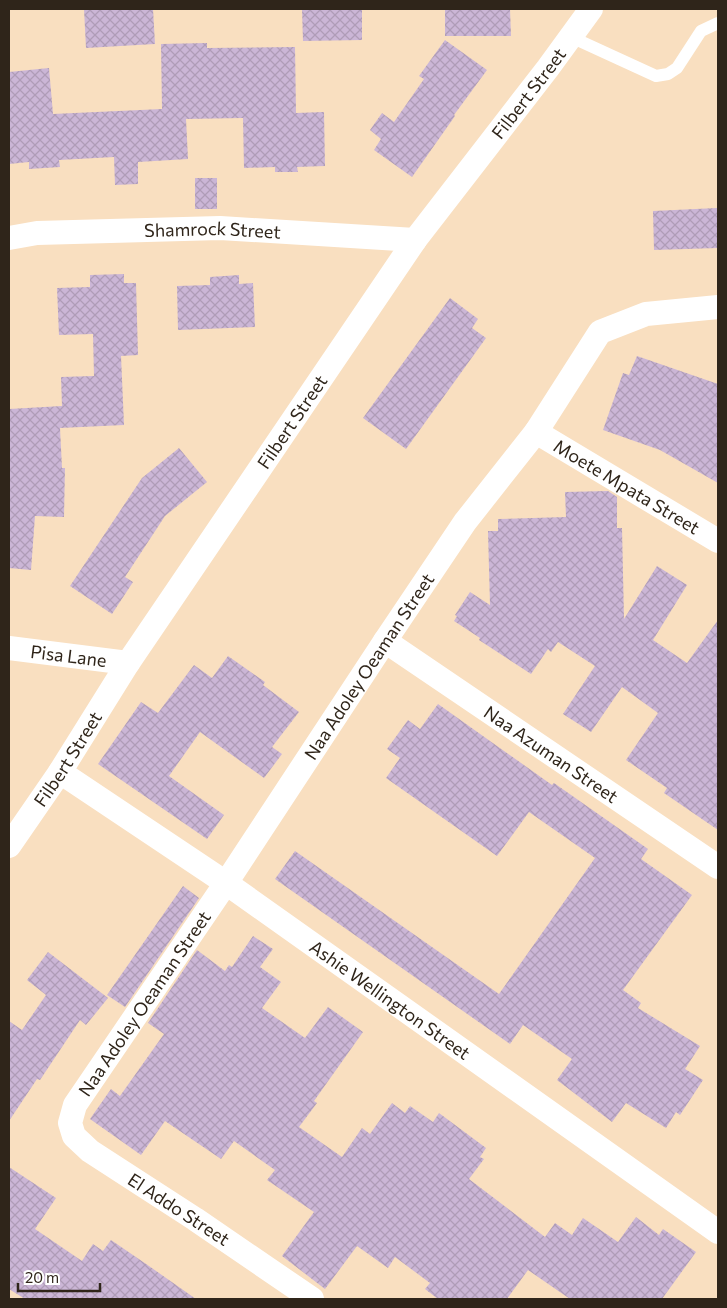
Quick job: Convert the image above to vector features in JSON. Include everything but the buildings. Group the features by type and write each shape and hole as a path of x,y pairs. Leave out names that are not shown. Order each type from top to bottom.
{"street":[{"name":"Filbert Street","path":"9,846 60,772 128,664 416,240 591,9"},
{"name":"Shamrock Street","path":"9,238 37,233 220,228 416,240"},
{"name":"Naa Adoley Oeaman Street","path":"75,1105 226,882 465,522 536,432 600,332 646,314 718,307"},
{"name":"Moete Mpata Street","path":"536,432 718,541"},
{"name":"Naa Azuman Street","path":"385,641 718,867"},
{"name":"Pisa Lane","path":"9,648 128,664"},
{"name":"Ashie Wellington Street","path":"60,772 226,882 718,1232"},
{"name":"El Addo Street","path":"75,1105 70,1123 72,1130 74,1136 90,1151 196,1219 312,1299"}],"lane":[{"path":"571,36 656,76 668,74 677,68 701,31 718,23"}]}
